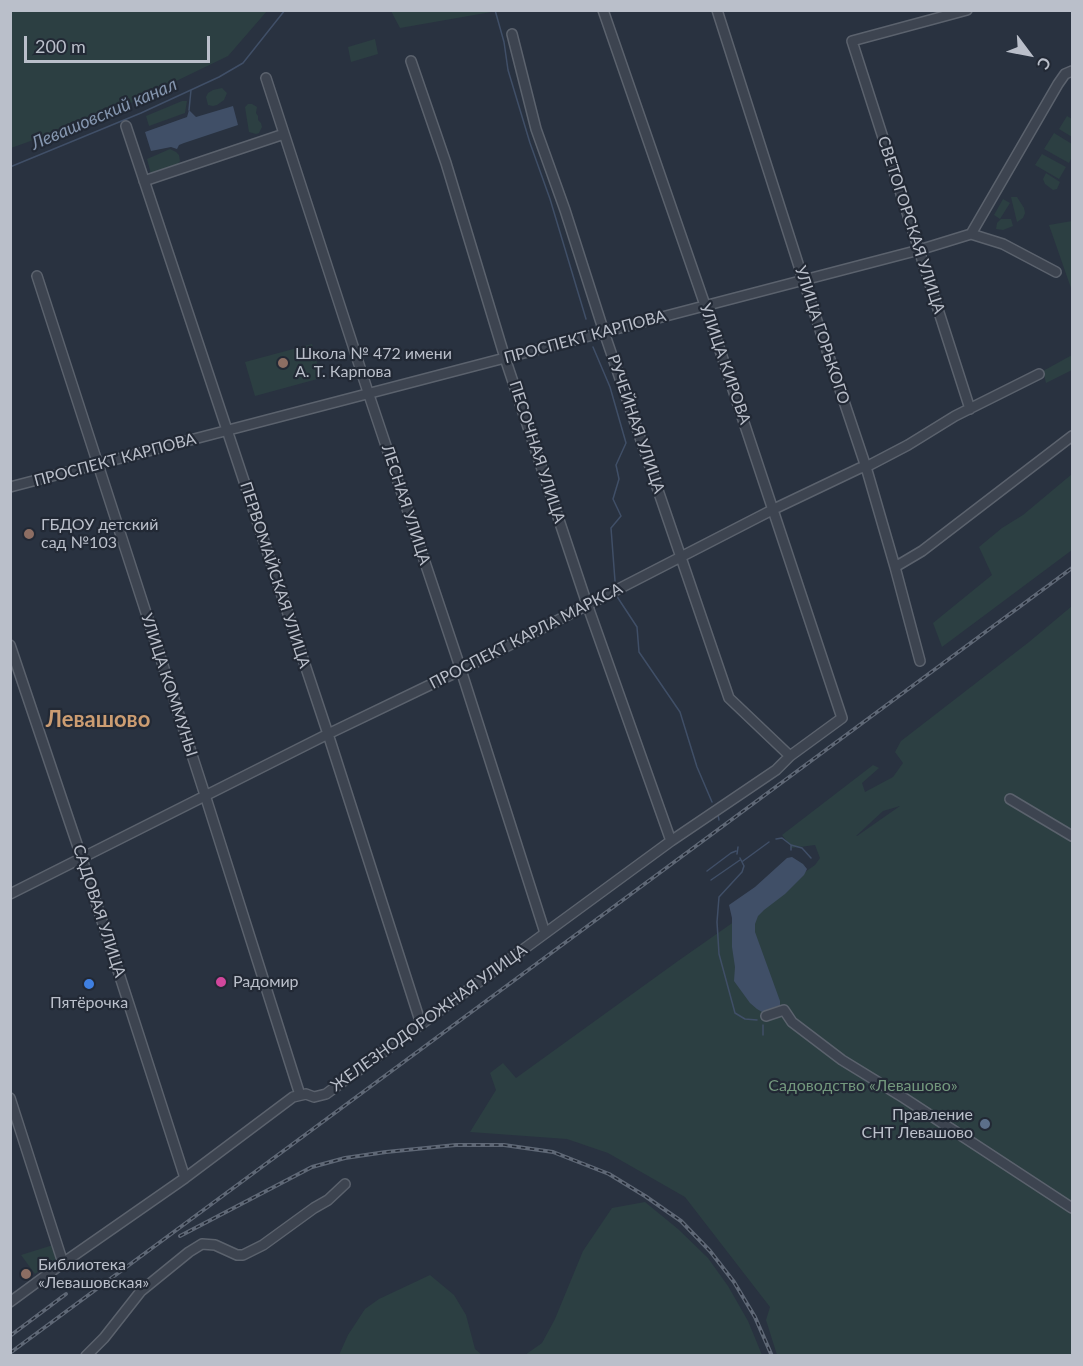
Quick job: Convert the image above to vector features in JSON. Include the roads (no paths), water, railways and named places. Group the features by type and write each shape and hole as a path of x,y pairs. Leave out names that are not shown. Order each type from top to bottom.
{"street":[{"name":"УЛИЦА КИРОВА","path":"603,10 774,509 842,718"},
{"name":"УЛИЦА ГОРЬКОГО","path":"717,10 866,467 920,661"},
{"name":"СВЕТОГОРСКАЯ УЛИЦА","path":"967,10 852,41 970,409"},
{"name":"РУЧЕЙНАЯ УЛИЦА","path":"512,34 536,129 729,698 790,756"},
{"name":"ПЕСОЧНАЯ УЛИЦА","path":"411,61 446,163 505,358 587,604 671,841"},
{"path":"1056,272 1003,244 971,234 1058,84 1065,74 1072,70"},
{"name":"ЛЕСНАЯ УЛИЦА","path":"266,78 545,933"},
{"name":"ПЕРВОМАЙСКАЯ УЛИЦА","path":"126,126 328,734 421,1024"},
{"path":"144,181 284,134"},
{"name":"ПРОСПЕКТ КАРПОВА","path":"10,488 918,250 971,234"},
{"name":"УЛИЦА КОММУНЫ","path":"37,276 300,1095"},
{"name":"ПРОСПЕКТ КАРЛА МАРКСА","path":"10,894 205,795 461,670 774,509 866,467 970,409 1039,374"},
{"path":"895,567 922,551 1072,436"},
{"name":"САДОВАЯ УЛИЦА","path":"10,645 82,859 184,1178"},
{"name":"ЖЕЛЕЗНОДОРОЖНАЯ УЛИЦА","path":"10,1302 293,1097 306,1094 314,1097 326,1094 671,841 776,770 790,756 842,718"},
{"path":"1010,799 1072,836"},
{"path":"766,1016 784,1010 792,1022 842,1060 914,1104 1072,1208"},
{"path":"10,1098 63,1263"},
{"path":"86,1356 104,1338 141,1291 189,1252 202,1244 216,1245 237,1255 243,1255 263,1245 328,1200 345,1184"}],"water":[{"path":"233,106 238,125 184,143 177,149 171,147 151,151 145,132 187,117 189,110 196,117"},
{"path":"792,857 807,869 804,875 758,916 755,924 755,932 780,1001 778,1010 762,1012 750,1003 734,981 732,918 729,905 755,887 787,858"}],"waterway":[{"name":"Левашовский канал","path":"10,167 141,113 219,77 243,63 285,10"},
{"path":"495,10 504,42 508,70 586,319"},
{"path":"189,110 191,90"},
{"path":"593,347 610,387 626,443 616,465 619,479 613,499 621,516 611,528 615,581"},
{"path":"616,595 637,627 639,652 680,712 697,767 712,802"},
{"path":"718,815 719,820"},
{"path":"776,839 782,838 791,845 791,850"},
{"path":"743,861 769,842"},
{"path":"791,845 802,848 811,858"},
{"path":"737,854 738,847"},
{"path":"707,871 736,851"},
{"path":"740,858 744,866 742,872 719,897 717,922 719,954 735,1013 745,1019 757,1020"},
{"path":"711,880 740,860"},
{"path":"763,1025 763,1035"}],"railway":[{"path":"10,1353 1072,568"},
{"path":"180,1236 312,1167 345,1158 456,1145 504,1145 553,1152 609,1174 681,1221 710,1251 734,1282 755,1317 772,1356"},
{"path":"10,1336 66,1294"}],"place":[{"name":"Школа № 472 имени А. Т. Карпова","path":"283,363"},
{"name":"ГБДОУ детский сад №103","path":"29,534"},
{"name":"Радомир","path":"221,982"},
{"name":"Пятёрочка","path":"89,984"},
{"name":"Правление СНТ Левашово","path":"985,1124"},
{"name":"Библиотека «Левашовская»","path":"26,1274"}],"district":[{"name":"Левашово","path":"98,720"}],"park label":[{"name":"Садоводство «Левашово»","path":"863,1086"}]}
